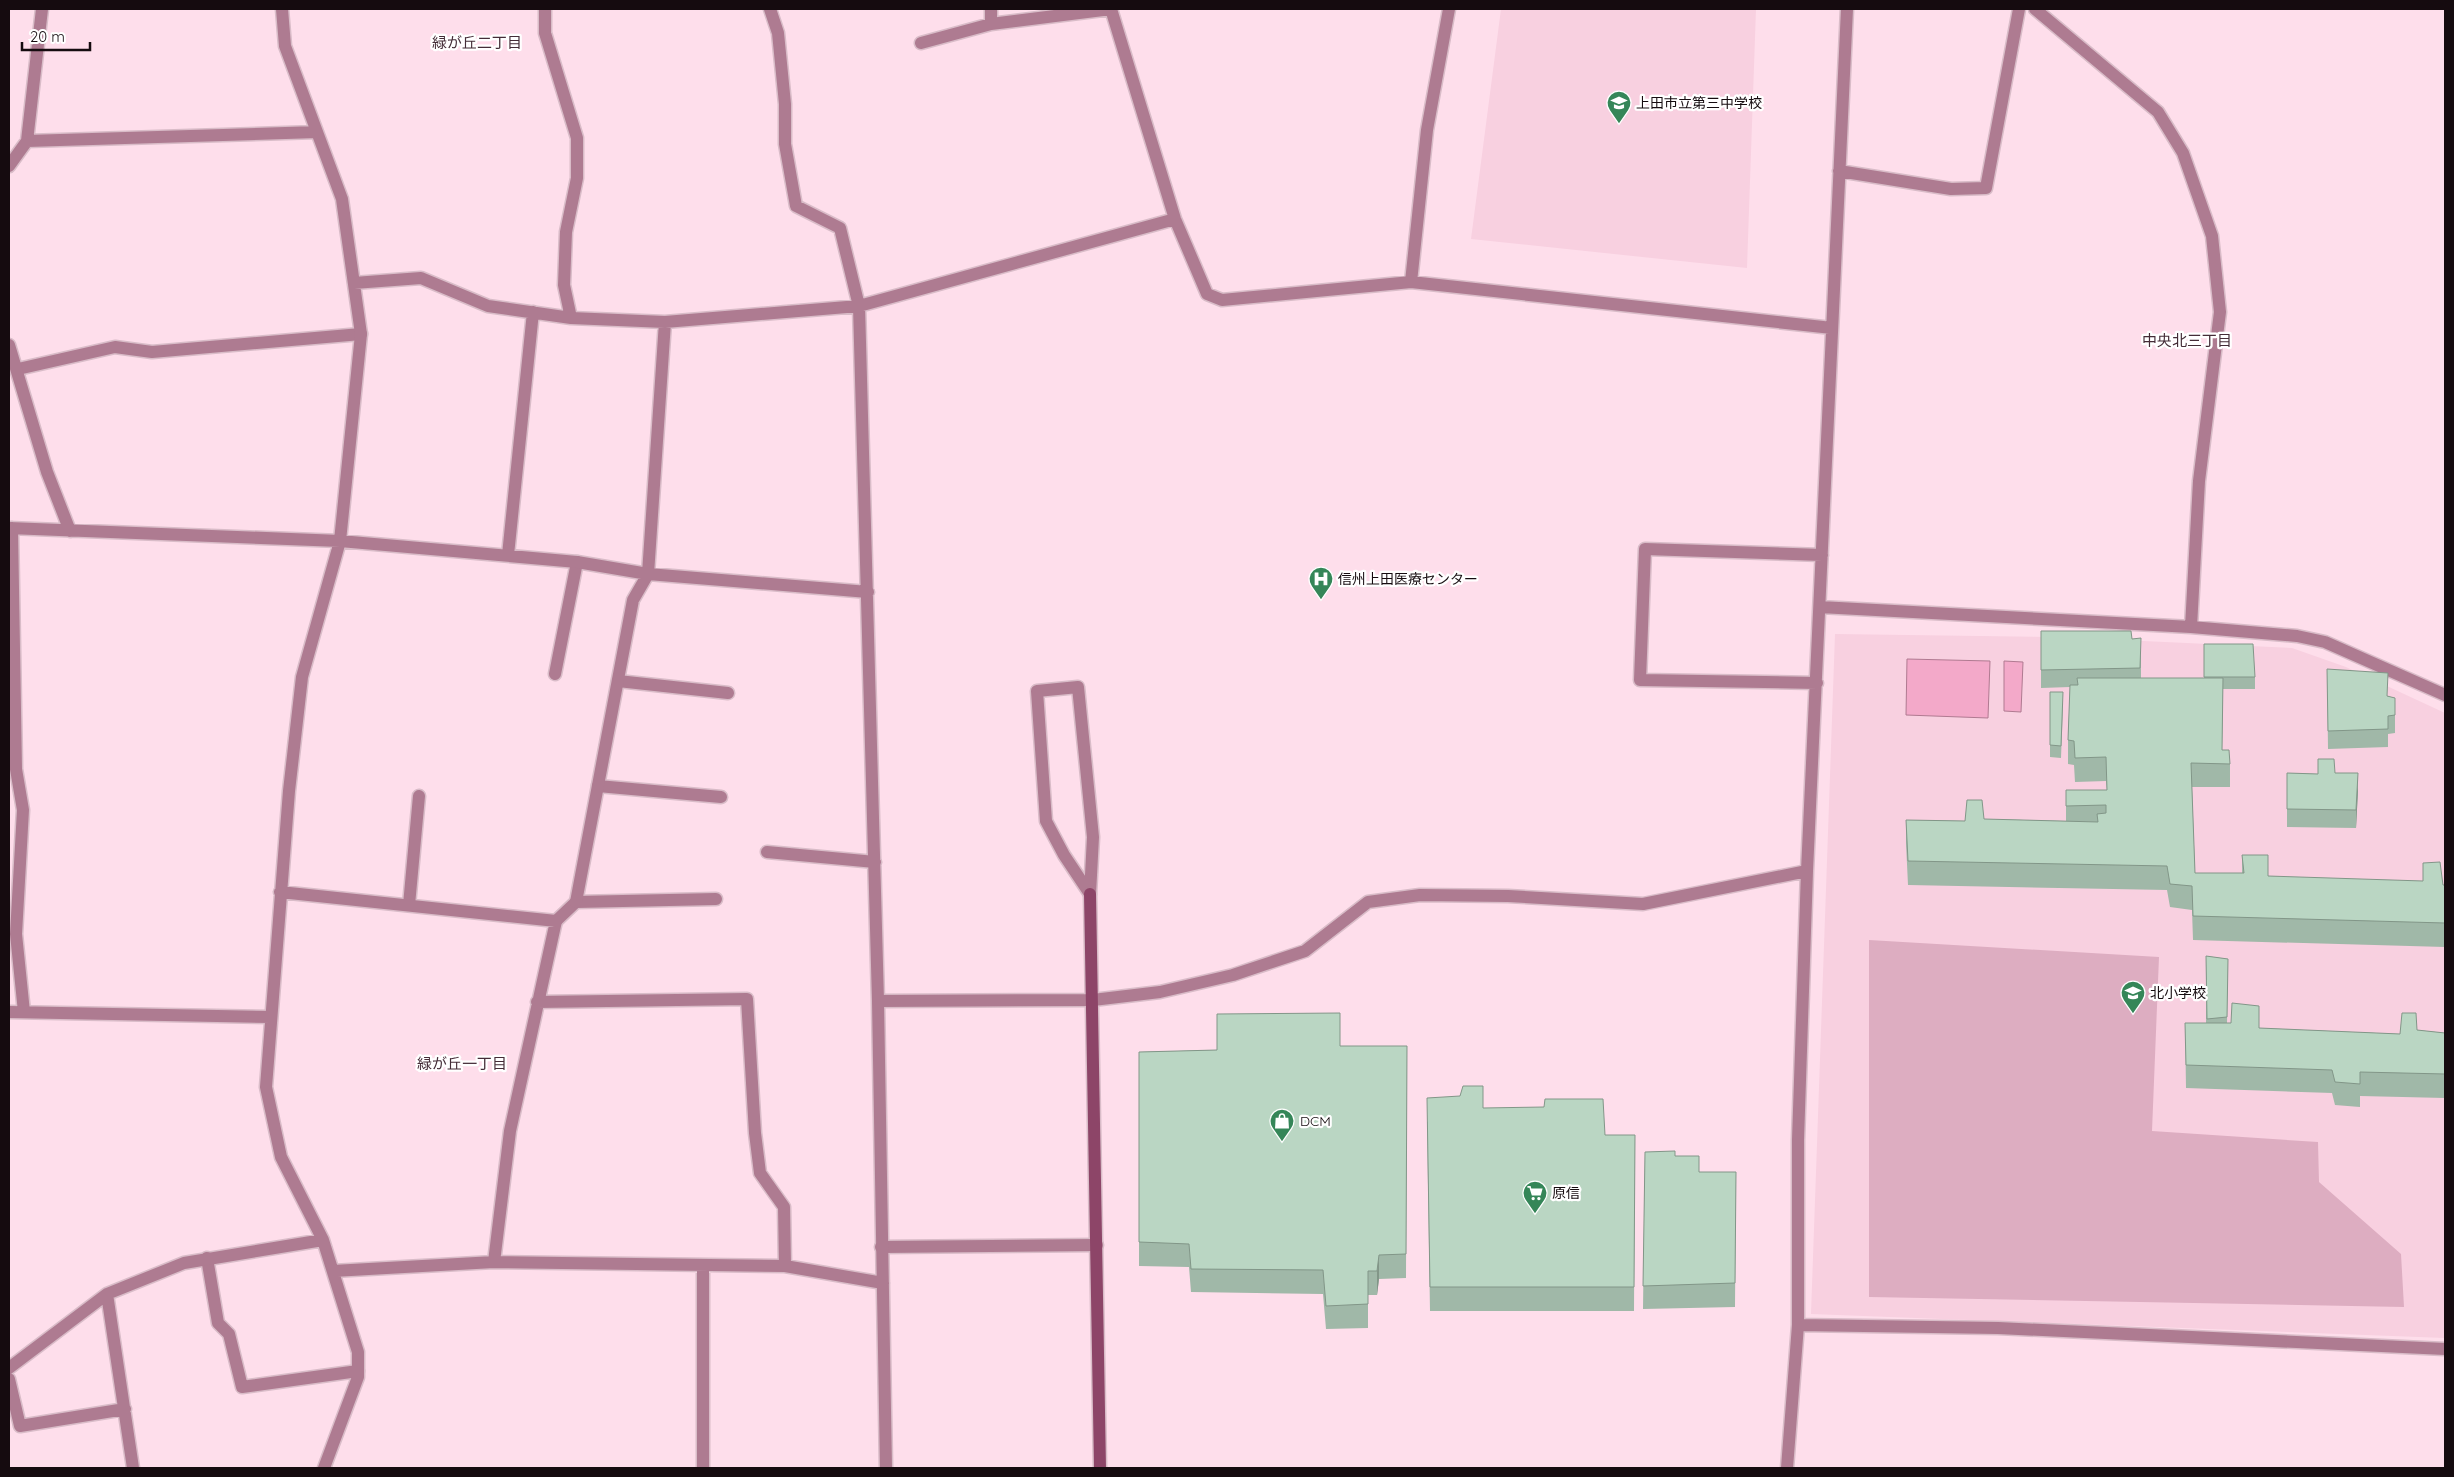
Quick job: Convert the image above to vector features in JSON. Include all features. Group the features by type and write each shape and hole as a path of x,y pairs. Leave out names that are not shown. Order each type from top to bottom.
{"street":[{"path":"9,166 27,141 42,9"},
{"path":"282,9 285,46 342,199 360,334 340,541 302,677 280,892 266,1087 281,1156 323,1240 358,1352 358,1377 324,1468"},
{"path":"545,9 545,33 577,138 577,178 566,232 564,285 571,318"},
{"path":"770,9 778,33 785,104 785,144 796,206 840,228 859,306 875,862 886,1468"},
{"path":"991,9 991,24"},
{"path":"921,43 991,24 1111,9 1175,219 1207,294 1222,300 1410,282 1832,328"},
{"path":"1410,282 1427,130 1449,9"},
{"path":"1787,1468 1798,1325 1798,1140 1807,871 1847,9"},
{"path":"1840,170 1951,189 1986,188 2018,9"},
{"path":"2035,9 2158,112 2183,153 2212,236 2220,312 2199,481 2191,627"},
{"path":"27,141 317,132"},
{"path":"354,282 421,278 488,306 571,318 665,322 859,306 1175,219"},
{"path":"508,555 533,312"},
{"path":"494,1262 510,1131 537,1002 556,921 576,902 633,600 648,574 665,322"},
{"path":"18,369 115,347 152,352 360,334"},
{"path":"9,345 18,369 47,472 70,531"},
{"path":"24,1012 16,934 23,810 12,769 10,528 340,541 577,562 648,574 868,592"},
{"path":"1817,683 1640,680 1645,549 1822,555"},
{"path":"555,674 577,562"},
{"path":"1820,607 2191,627 2297,636 2325,642 2445,695"},
{"path":"618,681 728,693"},
{"path":"1090,894 1064,855 1046,821 1037,691 1078,687 1093,838 1090,894 1100,1468"},
{"path":"598,786 721,797"},
{"path":"409,905 419,796"},
{"path":"767,852 875,862"},
{"path":"878,1001 1093,1000 1160,992 1234,975 1305,950 1368,902 1420,895 1508,896 1643,904 1807,871"},
{"path":"280,892 556,921"},
{"path":"576,902 716,899"},
{"path":"537,1002 747,999 755,1133 760,1173 784,1207 785,1266"},
{"path":"9,1012 271,1017"},
{"path":"9,1368 107,1294 184,1263 323,1240"},
{"path":"882,1247 1096,1245"},
{"path":"207,1258 218,1323 229,1334 242,1387 358,1372"},
{"path":"333,1271 494,1262 785,1266 883,1283"},
{"path":"703,1266 703,1468"},
{"path":"107,1294 133,1468"},
{"path":"1798,1325 1998,1328 2445,1349"},
{"path":"9,1378 20,1426 125,1409"}],"shaded area":[{"name":"上田市立第三中学校","path":"1501,9 1756,9 1747,268 1471,239"},
{"name":"北小学校","path":"1835,634 2058,637 2292,648 2346,667 2445,713 2445,1338 1811,1314"},
{"path":"1907,659 1990,661 1988,718 1906,715"},
{"path":"2004,661 2023,662 2021,712 2004,711"},
{"path":"1869,940 2159,957 2152,1131 2318,1142 2319,1182 2401,1254 2404,1307 1869,1297"}],"building":[{"path":"2041,631 2131,631 2132,639 2141,638 2140,668 2041,670"},
{"path":"2204,644 2253,644 2255,677 2204,677"},
{"path":"2327,669 2388,673 2387,696 2395,698 2395,715 2388,716 2388,729 2328,731"},
{"path":"2077,678 2223,678 2222,750 2229,750 2230,764 2191,763 2195,873 2244,873 2242,855 2268,855 2268,876 2423,881 2423,863 2440,862 2443,885 2445,885 2445,923 2193,916 2192,886 2170,884 2167,866 1908,861 1906,820 1965,821 1967,800 1982,800 1984,819 2098,822 2097,814 2106,813 2106,805 2066,806 2066,790 2107,790 2106,757 2075,758 2074,741 2068,740 2070,685 2078,685"},
{"path":"2050,692 2063,692 2061,746 2050,745"},
{"path":"2318,759 2334,759 2335,773 2358,773 2356,810 2287,809 2287,773 2318,774"},
{"path":"2206,956 2228,959 2227,1017 2207,1019"},
{"path":"2232,1003 2259,1006 2259,1028 2400,1034 2402,1013 2416,1013 2417,1030 2445,1033 2445,1074 2360,1072 2360,1084 2335,1082 2332,1070 2186,1065 2185,1023 2231,1023"},
{"path":"1340,1013 1340,1046 1407,1046 1406,1254 1379,1255 1377,1271 1368,1271 1368,1304 1326,1306 1323,1270 1191,1269 1189,1244 1139,1242 1139,1052 1217,1050 1217,1014"},
{"path":"1463,1086 1483,1086 1483,1108 1544,1107 1545,1099 1603,1099 1605,1135 1635,1135 1634,1287 1430,1287 1427,1098 1460,1096"},
{"path":"1675,1151 1675,1156 1699,1156 1699,1172 1736,1172 1735,1283 1643,1286 1645,1152"}],"place":[{"name":"上田市立第三中学校","path":"1619,124"},
{"name":"信州上田医療センター","path":"1321,600"},
{"name":"北小学校","path":"2133,1014"},
{"name":"DCM","path":"1282,1142"},
{"name":"原信","path":"1535,1214"}],"district":[{"name":"緑が丘二丁目","path":"477,43"},
{"name":"中央北三丁目","path":"2187,341"},
{"name":"緑が丘一丁目","path":"462,1064"}]}
